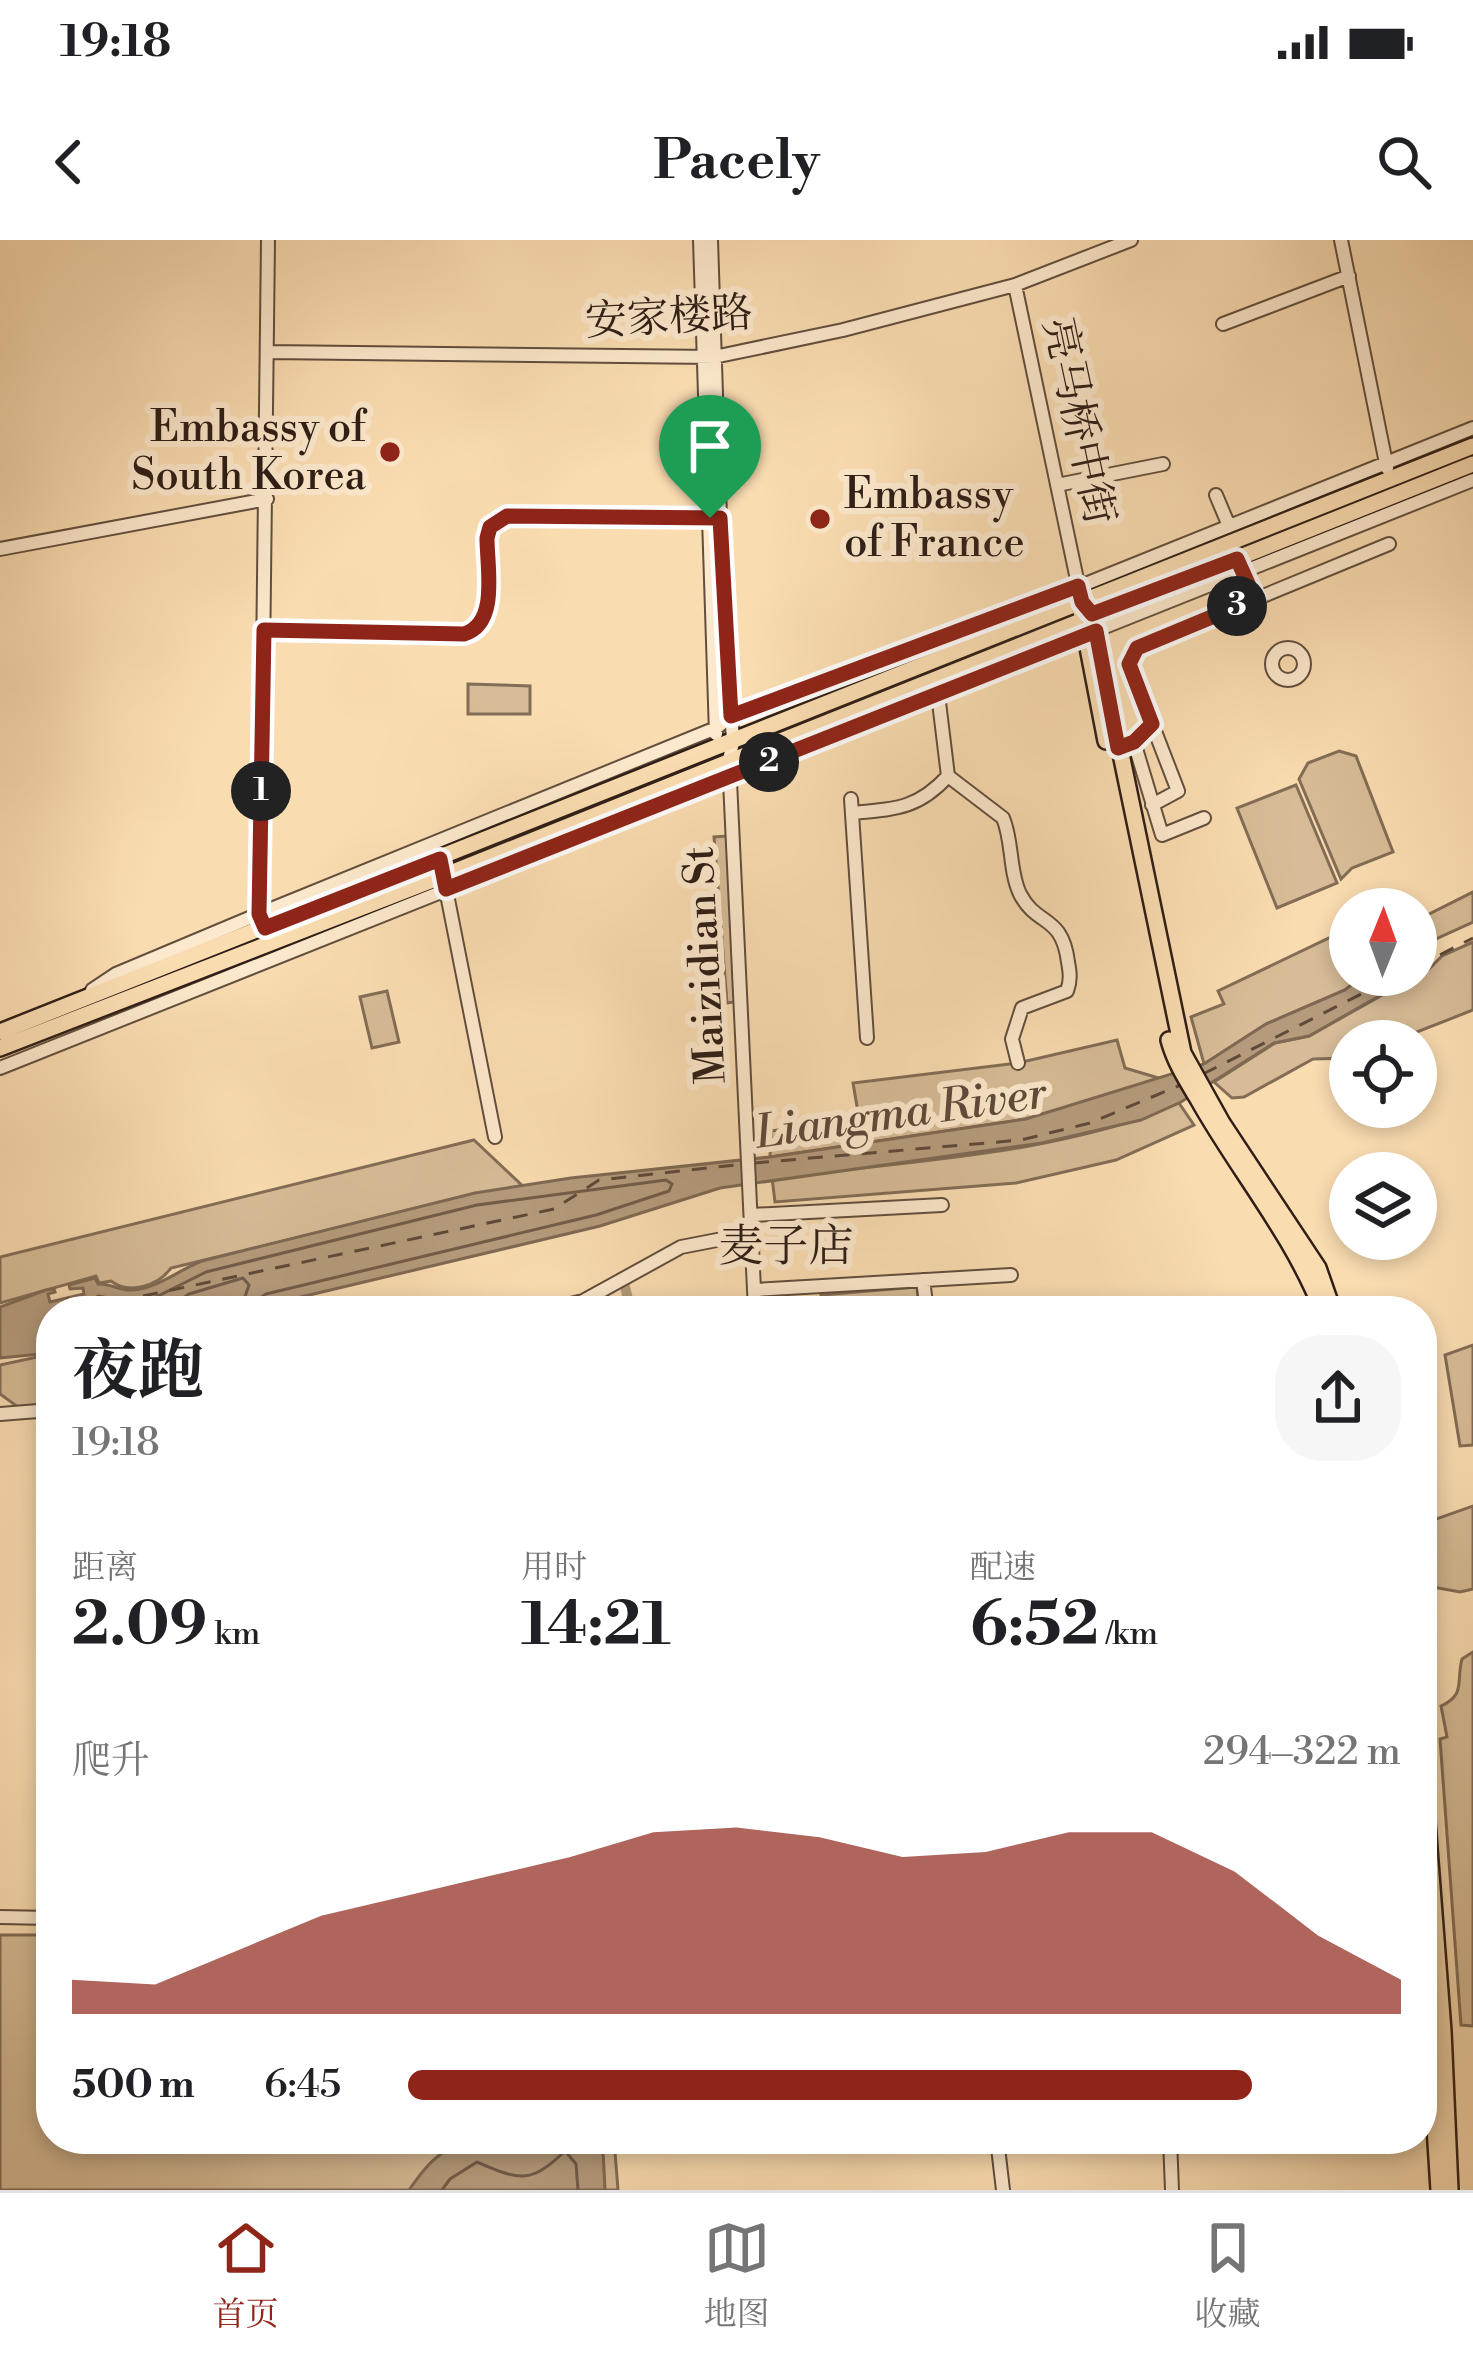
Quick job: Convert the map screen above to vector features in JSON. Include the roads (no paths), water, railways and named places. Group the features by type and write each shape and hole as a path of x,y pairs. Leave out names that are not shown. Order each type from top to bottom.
{"main road":[{"path":"0,1048 443,875 1085,614 1473,446"},
{"path":"1085,614 1240,565 1473,464"},
{"path":"1085,614 1126,745 1179,1057"},
{"path":"1085,614 1179,1057 1318,1268 1328,1296"},
{"path":"0,1032 262,921 443,875"},
{"path":"1204,1099 1213,1130 1308,1273 1316,1296"},
{"path":"1437,2034 1437,2092"},
{"path":"1437,2114 1450,2190"},
{"path":"1437,2146 1439,2190"}],"street":[{"path":"268,240 262,921 716,728 731,716 1085,614"},
{"path":"700,240 731,716 727,757"},
{"path":"708,357 711,240"},
{"name":"安家楼路","path":"268,352 708,357 843,330 1015,285 1131,240"},
{"path":"1341,240 1390,480"},
{"path":"1223,324 1348,276"},
{"name":"亮马桥中街","path":"1015,285 1085,614"},
{"path":"0,1068 727,757 938,694 1085,614 1229,526 1473,428"},
{"path":"1057,485 1163,464"},
{"path":"1252,604 1240,565 1473,480"},
{"path":"1216,495 1229,526"},
{"path":"0,549 267,499"},
{"path":"264,630 464,634 476,631 486,615 487,538 490,527 507,516 715,518"},
{"path":"715,518 716,728 727,757"},
{"path":"1152,805 1178,791 1129,664 1137,648 1389,544"},
{"path":"938,694 948,776 1003,818 1018,891 1066,941 1071,981 1067,991 1022,1008 1012,1039 1018,1064"},
{"path":"1152,724 1126,745 1162,835 1204,818"},
{"name":"Maizidian St","path":"727,757 755,1296"},
{"path":"867,1038 852,806 883,810 928,799 948,776"},
{"path":"443,875 495,1137"},
{"path":"752,1215 942,1204"},
{"path":"592,1296 681,1247 753,1233"},
{"path":"755,1290 1011,1275"},
{"path":"923,1280 925,1296"},
{"path":"0,1402 7,1413"},
{"path":"0,1917 36,1918"},
{"path":"999,2154 1003,2190"},
{"path":"1171,2154 1172,2190"}],"water":[{"path":"1331,996 1379,996 1329,1020 1309,1036 1274,1043 1181,1102 1141,1120 1042,1143 720,1188 600,1226 305,1296 76,1296 84,1294 83,1288 70,1289 69,1285 95,1278 98,1284 123,1289 146,1288 202,1261 475,1193 1026,1119 1204,1064 1266,1024"},
{"path":"46,1290 55,1292 36,1296 36,1354 0,1358 0,1307"},
{"path":"603,2154 605,2190 409,2190 436,2157"}],"waterway":[{"path":"625,1287 627,1296"}],"place":[{"name":"Embassy of South Korea","path":"390,452"},
{"name":"Embassy of France","path":"820,519"}],"district":[{"name":"麦子店","path":"786,1247"}],"water label":[{"name":"Liangma River","path":"901,1114"}]}
